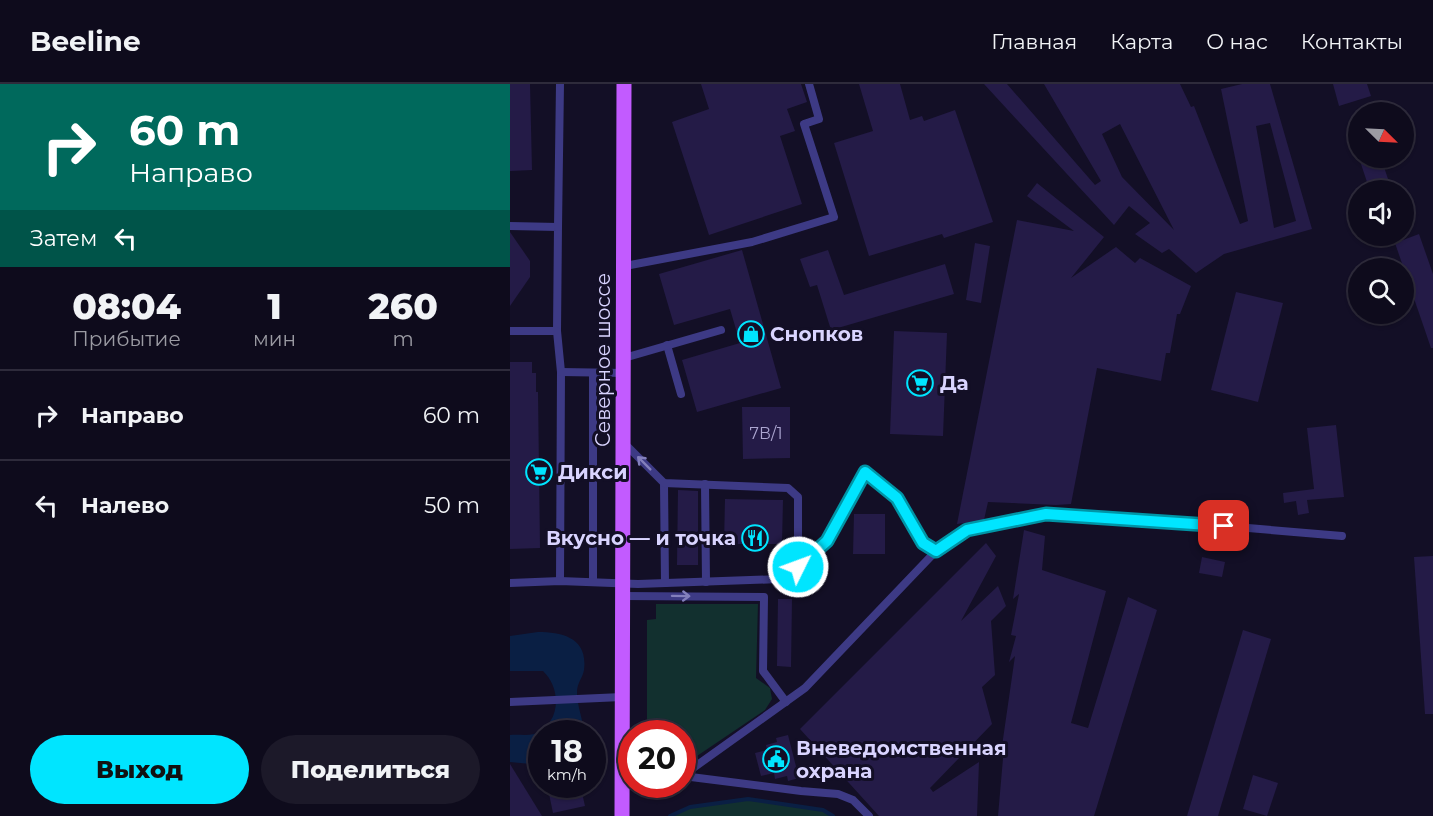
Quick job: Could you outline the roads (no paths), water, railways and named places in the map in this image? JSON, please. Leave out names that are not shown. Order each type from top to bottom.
[{"type":"main road","name":"Северное шоссе","points":[[623,720],[624,84]]},
{"type":"main road","name":"Северное шоссе","points":[[622,816],[624,798]]},
{"type":"lane","points":[[560,84],[557,331],[561,372],[560,581]]},
{"type":"lane","points":[[625,266],[752,242],[834,218],[804,124],[819,119],[808,84]]},
{"type":"lane","points":[[510,226],[558,227]]},
{"type":"lane","points":[[561,372],[593,373],[624,366],[667,345],[721,330]]},
{"type":"lane","points":[[510,331],[557,331]]},
{"type":"lane","points":[[667,345],[681,394]]},
{"type":"lane","points":[[593,373],[593,582]]},
{"type":"lane","points":[[624,443],[664,483],[788,488],[798,497],[798,567]]},
{"type":"lane","points":[[623,590],[665,583],[780,579],[798,567],[827,541],[865,472],[897,498],[923,543],[936,551]]},
{"type":"lane","points":[[664,483],[665,583]]},
{"type":"lane","points":[[705,484],[706,582]]},
{"type":"lane","points":[[696,767],[804,688],[936,551],[967,530],[1046,514],[1129,518],[1342,536]]},
{"type":"lane","points":[[510,583],[593,582],[623,590],[764,597],[763,671],[786,702]]},
{"type":"lane","points":[[510,702],[622,697]]},
{"type":"lane","points":[[696,778],[838,794],[853,800],[869,816]]},
{"type":"water","points":[[538,632],[556,633],[578,644],[584,659],[584,670],[577,692],[581,720],[550,720],[556,706],[556,696],[549,678],[543,671],[510,671],[510,636]]},
{"type":"water","points":[[510,735],[528,735],[528,764],[510,762]]},
{"type":"waterway","points":[[670,816],[690,807],[748,799],[823,810],[833,816]]},
{"type":"place","name":"Снопков","points":[[751,334]]},
{"type":"place","name":"Да","points":[[920,383]]},
{"type":"place","name":"Дикси","points":[[539,472]]},
{"type":"place","name":"Вкусно — и точка","points":[[755,538]]},
{"type":"place","name":"Вневедомственная охрана","points":[[776,759]]}]
